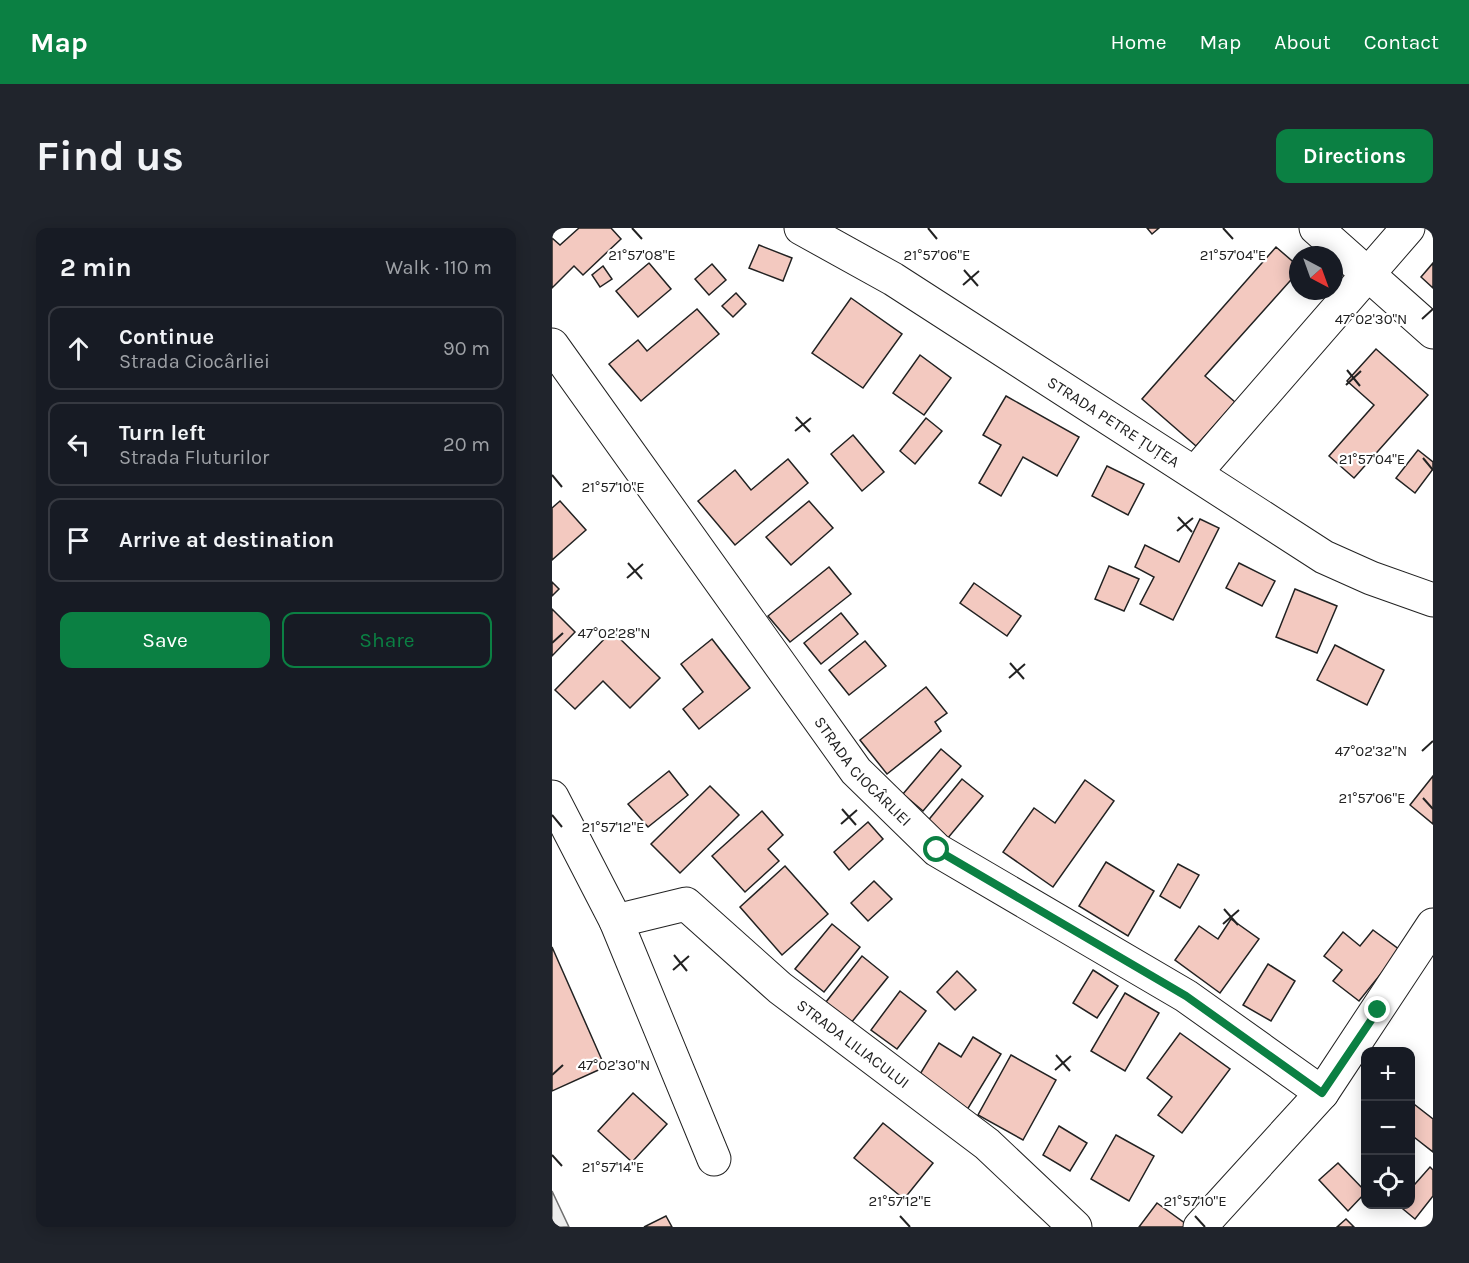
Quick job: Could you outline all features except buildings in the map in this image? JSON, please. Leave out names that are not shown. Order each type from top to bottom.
[{"type":"street","name":"STRADA PETRE ȚUȚEA","points":[[801,228],[893,279],[1324,557],[1371,578],[1433,600]]},
{"type":"street","points":[[1317,228],[1433,332]]},
{"type":"street","points":[[1195,473],[1408,228]]},
{"type":"street","name":"STRADA CIOCÂRLIEI","points":[[552,345],[856,771],[937,850],[1186,996],[1322,1093]]},
{"type":"street","points":[[552,797],[616,921],[714,1159]]},
{"type":"street","name":"STRADA LILIACULUI","points":[[616,921],[686,904],[780,988],[987,1144],[1075,1227]]},
{"type":"street","points":[[1200,1227],[1322,1093],[1433,925]]},
{"type":"shaded area","points":[[552,1191],[569,1227],[552,1227]]},
{"type":"route","points":[[937,850],[1186,996],[1322,1093],[1378,1010]]}]
